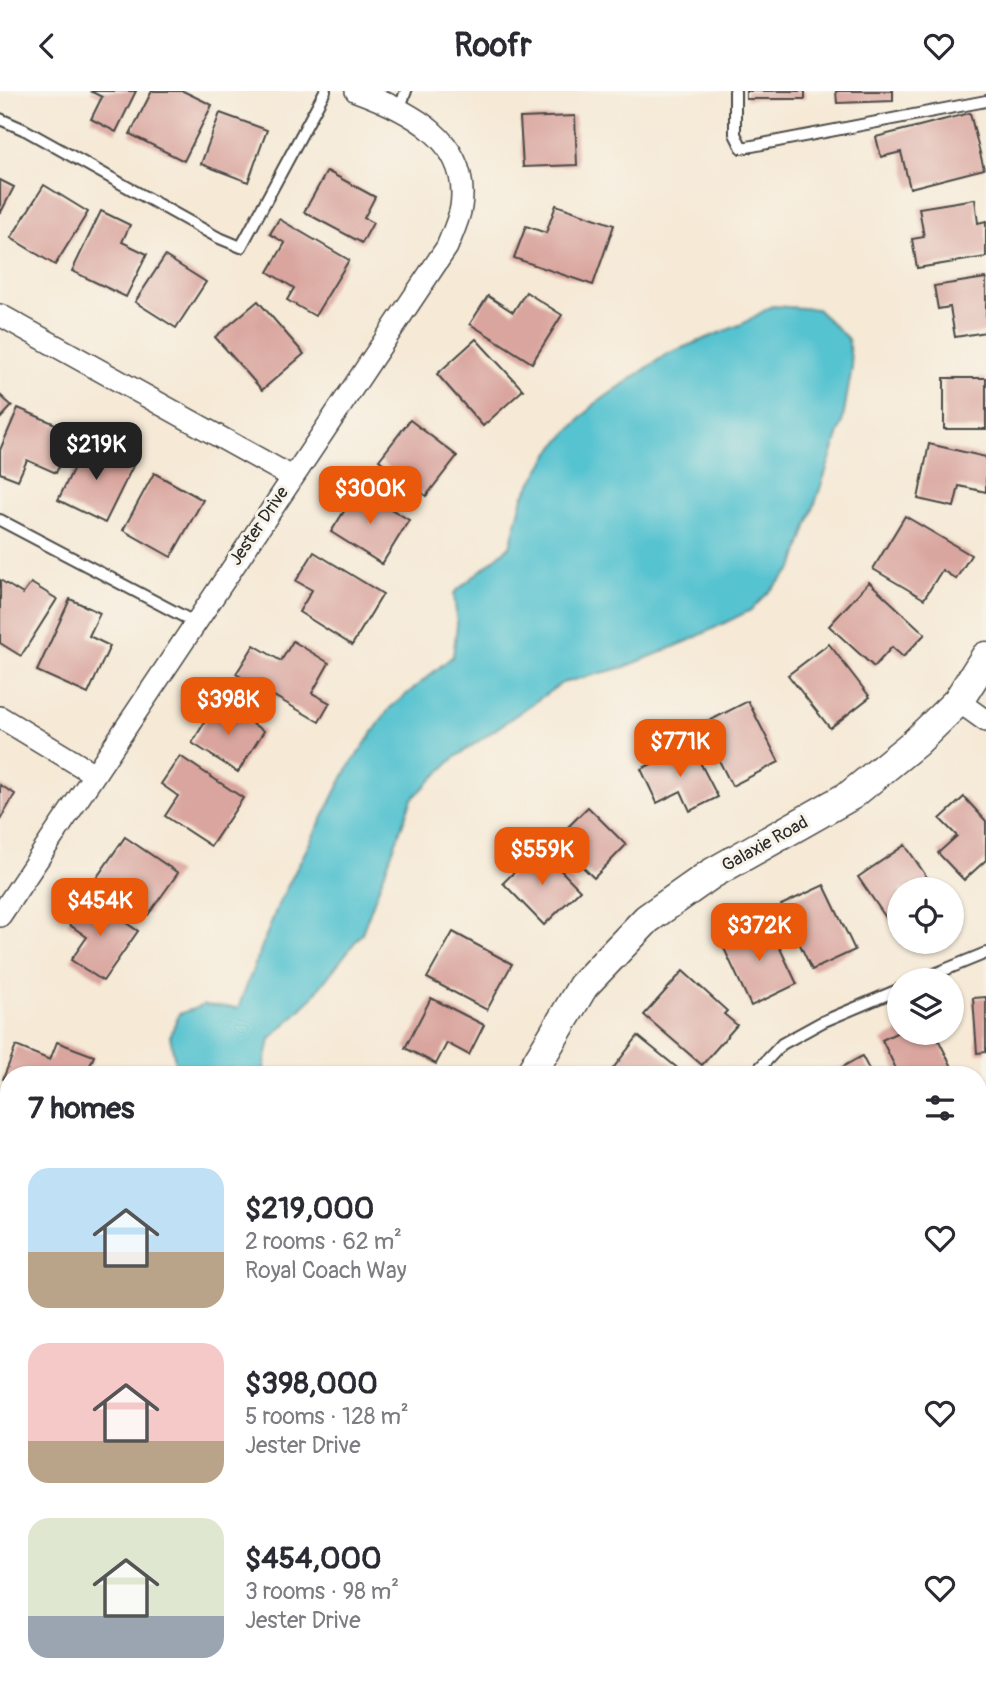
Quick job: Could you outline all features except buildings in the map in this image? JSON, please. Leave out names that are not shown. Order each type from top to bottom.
[{"type":"street","name":"Jester Drive","points":[[0,916],[447,247],[461,209],[462,191],[455,160],[435,131],[403,99],[356,91]]},
{"type":"street","points":[[0,315],[292,477]]},
{"type":"street","name":"Galaxie Road","points":[[535,1066],[583,986],[647,919],[711,874],[851,795],[916,742],[958,701],[986,657]]},
{"type":"street","points":[[958,701],[986,721]]},
{"type":"street","points":[[0,717],[94,774]]},
{"type":"lane","points":[[0,119],[25,129],[217,237],[241,247],[325,91]]},
{"type":"lane","points":[[735,91],[735,134],[742,148],[986,101]]},
{"type":"lane","points":[[0,520],[194,622]]},
{"type":"lane","points":[[949,968],[986,953]]},
{"type":"lane","points":[[761,1066],[782,1044],[822,1022],[887,994]]},
{"type":"water","points":[[772,306],[817,309],[848,339],[852,367],[842,424],[793,568],[751,610],[688,641],[625,667],[562,683],[453,759],[412,799],[362,933],[309,1001],[270,1039],[265,1066],[176,1066],[170,1036],[179,1014],[204,1005],[238,1008],[278,905],[348,768],[390,708],[453,656],[457,625],[454,593],[510,546],[523,497],[553,448],[595,404],[667,354],[742,324]]}]
